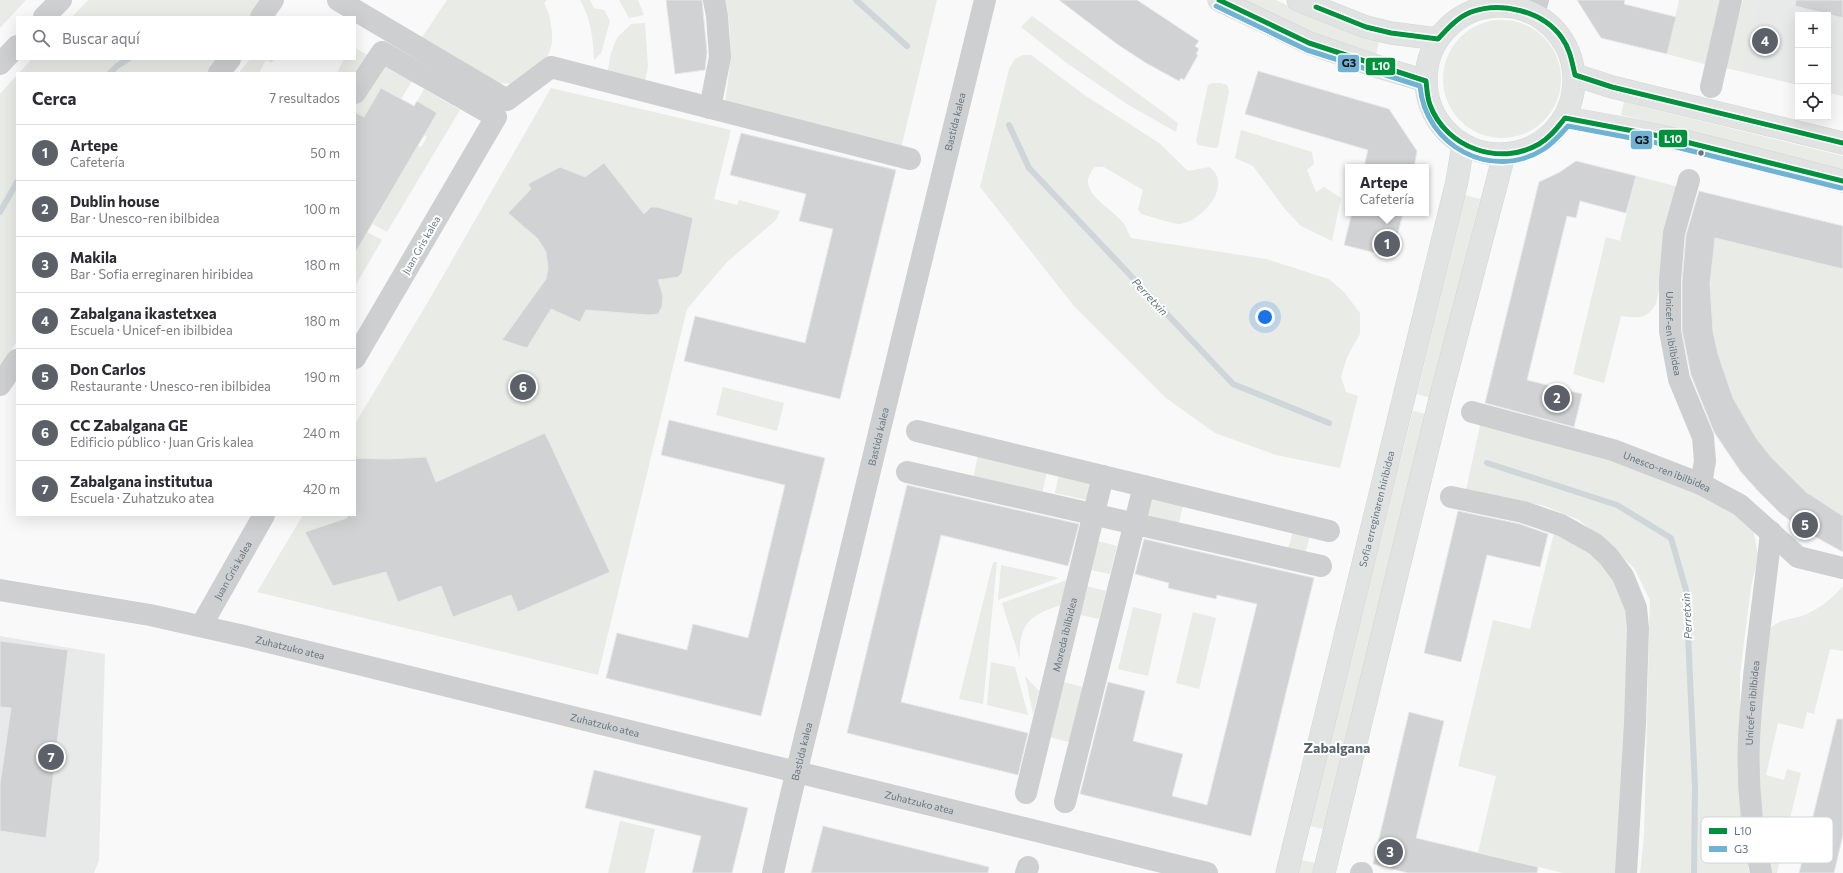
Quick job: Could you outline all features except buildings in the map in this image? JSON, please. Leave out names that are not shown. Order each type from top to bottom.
[{"type":"main road","points":[[1220,0],[1309,43],[1382,68],[1426,81]]},
{"type":"main road","points":[[1298,0],[1366,27],[1391,33],[1438,39]]},
{"type":"main road","points":[[1492,6],[1536,7],[1555,29],[1569,50],[1575,75],[1565,118],[1554,133],[1539,144],[1522,152],[1504,155],[1483,152],[1463,145],[1443,128],[1430,106],[1426,81],[1427,66],[1431,52],[1438,39],[1453,23],[1471,12],[1492,6]]},
{"type":"main road","points":[[1575,75],[1612,87],[1843,143]]},
{"type":"main road","points":[[1565,118],[1604,124],[1706,147],[1843,181]]},
{"type":"main road","name":"Sofia erreginaren hiribidea","points":[[1287,873],[1455,189],[1463,145]]},
{"type":"main road","points":[[1324,873],[1439,403],[1504,155]]},
{"type":"street","points":[[45,16],[61,0]]},
{"type":"street","points":[[262,16],[273,0]]},
{"type":"street","points":[[338,0],[507,100],[551,67],[910,159]]},
{"type":"street","points":[[710,108],[720,57],[717,16],[714,0]]},
{"type":"street","name":"Bastida kalea","points":[[773,873],[943,167],[985,0]]},
{"type":"street","points":[[1711,87],[1731,0]]},
{"type":"street","points":[[0,64],[16,47]]},
{"type":"street","name":"Juan Gris kalea","points":[[356,91],[382,52],[496,118],[486,132],[356,356]]},
{"type":"street","points":[[220,72],[229,60]]},
{"type":"street","name":"Unicef-en ibilbidea","points":[[1689,180],[1674,233],[1670,281],[1670,331],[1679,379],[1703,437],[1705,461],[1701,484]]},
{"type":"street","points":[[0,386],[16,362]]},
{"type":"street","name":"Unesco-ren ibilbidea","points":[[1472,412],[1613,450],[1701,484],[1740,505],[1798,557],[1843,568]]},
{"type":"street","points":[[917,431],[1329,531]]},
{"type":"street","points":[[907,472],[1321,566]]},
{"type":"street","name":"Moreda ibilbidea","points":[[1026,793],[1103,476]]},
{"type":"street","points":[[1065,802],[1144,486]]},
{"type":"street","points":[[1451,497],[1523,512],[1562,525],[1595,544],[1608,556],[1623,576],[1636,608],[1638,628],[1626,873]]},
{"type":"street","name":"Juan Gris kalea","points":[[201,626],[263,516]]},
{"type":"street","name":"Unicef-en ibilbidea","points":[[1753,817],[1749,741],[1771,532]]},
{"type":"street","name":"Zuhatzuko atea","points":[[0,590],[150,615],[201,626],[1207,873]]},
{"type":"street","name":"Unicef-en ibilbidea","points":[[1759,863],[1761,873]]},
{"type":"shaded area","points":[[0,0],[26,0],[0,28]]},
{"type":"shaded area","points":[[88,0],[263,0],[251,16],[73,16]]},
{"type":"shaded area","points":[[447,0],[547,0],[544,3],[549,14],[552,32],[552,43],[549,53],[543,63],[513,84],[498,83],[419,42]]},
{"type":"shaded area","points":[[580,0],[590,0],[594,8],[604,10],[610,21],[601,53],[594,60],[591,29],[587,14]]},
{"type":"shaded area","points":[[619,0],[638,0],[644,15],[629,18]]},
{"type":"shaded area","points":[[725,0],[937,0],[901,148],[725,103],[730,65],[730,25]]},
{"type":"shaded area","points":[[1241,0],[1276,0],[1306,14],[1379,41],[1376,56],[1297,27]]},
{"type":"shaded area","points":[[1679,0],[1724,0],[1708,65],[1667,54]]},
{"type":"shaded area","points":[[1743,0],[1843,0],[1843,96],[1831,94],[1831,12],[1795,12],[1795,84],[1726,68]]},
{"type":"shaded area","points":[[1743,0],[1760,0],[1742,71],[1726,68]]},
{"type":"shaded area","points":[[1032,16],[1178,123],[1176,132],[1127,104],[1068,64],[1021,27]]},
{"type":"shaded area","points":[[1502,20],[1525,24],[1544,37],[1557,56],[1561,79],[1557,102],[1544,121],[1525,134],[1502,138],[1479,134],[1460,121],[1447,102],[1443,79],[1447,56],[1460,37],[1479,24]]},
{"type":"shaded area","points":[[645,23],[648,66],[645,83],[607,75],[611,53],[617,38],[631,24]]},
{"type":"shaded area","points":[[356,49],[371,57],[356,72],[338,72],[344,60],[356,60]]},
{"type":"shaded area","points":[[1023,55],[1031,55],[1083,94],[1159,143],[1188,171],[1209,167],[1216,174],[1218,183],[1217,192],[1206,209],[1189,221],[1177,224],[1141,214],[1138,209],[1143,190],[1104,167],[1095,167],[1089,176],[1088,184],[1091,191],[1096,198],[1124,224],[1131,238],[1266,259],[1329,279],[1344,292],[1360,313],[1360,334],[1347,357],[1341,377],[1346,392],[1358,396],[1340,468],[1276,455],[1215,433],[1166,398],[1074,306],[980,187],[1009,69],[1015,59]]},
{"type":"shaded area","points":[[31,60],[216,60],[208,72],[20,72]]},
{"type":"shaded area","points":[[249,60],[266,60],[260,72],[240,72]]},
{"type":"shaded area","points":[[266,60],[274,60],[272,63]]},
{"type":"shaded area","points":[[383,64],[412,81],[401,99],[381,88],[364,117],[359,114],[356,119],[356,104]]},
{"type":"shaded area","points":[[16,76],[16,343],[0,367],[0,94]]},
{"type":"shaded area","points":[[1212,83],[1227,85],[1229,91],[1218,147],[1214,148],[1198,145],[1196,141],[1208,85]]},
{"type":"shaded area","points":[[551,88],[731,130],[714,199],[737,205],[739,200],[780,211],[776,220],[727,262],[687,309],[598,675],[257,592],[302,516],[356,516],[356,422],[432,295]]},
{"type":"shaded area","points":[[424,89],[460,110],[387,232],[373,224],[388,197],[356,177],[399,178],[418,146],[421,147],[427,137],[424,135],[436,113],[417,101]]},
{"type":"shaded area","points":[[1624,102],[1843,156],[1843,170],[1621,115]]},
{"type":"shaded area","points":[[1241,130],[1312,152],[1314,164],[1307,170],[1316,192],[1324,187],[1341,198],[1332,241],[1301,226],[1284,208],[1253,166],[1235,158]]},
{"type":"shaded area","points":[[1636,176],[1679,187],[1656,304],[1649,313],[1641,317],[1621,316],[1604,383],[1573,374],[1606,237],[1620,241]]},
{"type":"shaded area","points":[[1465,195],[1480,199],[1431,398],[1417,394]]},
{"type":"shaded area","points":[[367,232],[382,240],[356,284],[356,251]]},
{"type":"shaded area","points":[[1715,238],[1843,269],[1843,516],[1808,493],[1780,468],[1757,440],[1739,410],[1726,378],[1716,345],[1712,310],[1711,274]]},
{"type":"shaded area","points":[[723,387],[784,403],[777,431],[716,415]]},
{"type":"shaded area","points":[[1413,411],[1427,414],[1324,829],[1309,826]]},
{"type":"shaded area","points":[[1481,421],[1641,469],[1718,501],[1740,515],[1754,533],[1758,557],[1751,587],[1740,675],[1741,817],[1701,817],[1701,863],[1748,863],[1749,873],[1640,873],[1644,836],[1650,600],[1634,568],[1604,540],[1579,520],[1545,506],[1466,490]]},
{"type":"shaded area","points":[[979,450],[1048,466],[1042,494],[973,479]]},
{"type":"shaded area","points":[[1059,474],[1091,481],[1087,500],[1055,493]]},
{"type":"shaded area","points":[[1151,497],[1183,505],[1179,523],[1147,515]]},
{"type":"shaded area","points":[[1293,531],[1310,536],[1305,554],[1288,549]]},
{"type":"shaded area","points":[[1554,533],[1583,545],[1617,579],[1631,632],[1620,873],[1563,873],[1478,852],[1496,776],[1458,766],[1493,620],[1530,629]]},
{"type":"shaded area","points":[[1098,541],[1117,546],[1110,574],[1091,570]]},
{"type":"shaded area","points":[[993,562],[997,562],[983,704],[959,699]]},
{"type":"shaded area","points":[[1001,565],[1059,578],[998,600]]},
{"type":"shaded area","points":[[1067,580],[1061,605],[1041,613],[1028,623],[1021,638],[1020,660],[1002,603]]},
{"type":"shaded area","points":[[1086,586],[1106,591],[1099,619],[1080,615]]},
{"type":"shaded area","points":[[1843,586],[1843,651],[1830,649],[1814,714],[1807,712],[1803,729],[1778,723],[1766,775],[1784,780],[1787,769],[1801,773],[1790,817],[1763,817],[1760,793],[1758,747],[1766,633],[1779,622],[1808,614],[1834,595]]},
{"type":"shaded area","points":[[1133,607],[1162,614],[1148,676],[1118,669]]},
{"type":"shaded area","points":[[1193,612],[1216,618],[1199,689],[1176,683]]},
{"type":"shaded area","points":[[0,636],[105,654],[99,860],[94,873],[0,873]]},
{"type":"shaded area","points":[[991,662],[1015,667],[1028,715],[987,705]]},
{"type":"shaded area","points":[[1025,676],[1039,691],[1033,714]]},
{"type":"shaded area","points":[[1063,682],[1083,687],[1069,742],[1049,737]]},
{"type":"shaded area","points":[[620,821],[655,829],[645,873],[608,873]]},
{"type":"shaded area","points":[[1301,860],[1316,863],[1313,873],[1297,873]]},
{"type":"shaded area","points":[[1769,863],[1779,863],[1777,873],[1770,873]]},
{"type":"waterway","name":"Perretxin","points":[[856,0],[907,46]]},
{"type":"waterway","points":[[111,72],[126,60]]},
{"type":"waterway","name":"Perretxin","points":[[1009,125],[1029,168],[1233,384],[1329,423]]},
{"type":"waterway","points":[[0,212],[16,184]]},
{"type":"waterway","name":"Perretxin","points":[[1487,463],[1617,505],[1671,538],[1686,590],[1695,787],[1694,873]]},
{"type":"transit line","name":"L10","points":[[1219,0],[1309,43],[1426,81],[1429,102],[1438,120],[1448,132],[1461,142],[1476,149],[1492,153],[1508,154],[1524,151],[1547,139],[1565,118],[1670,138],[1843,181]]},
{"type":"transit line","name":"G3","points":[[1216,6],[1307,50],[1420,86],[1425,107],[1434,126],[1448,141],[1464,152],[1483,159],[1503,162],[1524,158],[1547,147],[1568,126],[1668,145],[1841,188]]},
{"type":"transit line","name":"L10","points":[[1316,7],[1366,27],[1391,33],[1438,39],[1457,20],[1471,12],[1495,8],[1508,8],[1521,11],[1544,21],[1562,38],[1569,51],[1575,75],[1612,87],[1843,143]]},
{"type":"place","name":"Zabalgana ikastetxea","points":[[1765,41]]},
{"type":"place","name":"Artepe","points":[[1387,244]]},
{"type":"place","name":"CC Zabalgana GE","points":[[523,387]]},
{"type":"place","name":"Dublin house","points":[[1557,398]]},
{"type":"place","name":"Don Carlos","points":[[1805,525]]},
{"type":"place","name":"Zabalgana institutua","points":[[51,757]]},
{"type":"place","name":"Makila","points":[[1390,852]]},
{"type":"district","name":"Zabalgana","points":[[1337,748]]}]
